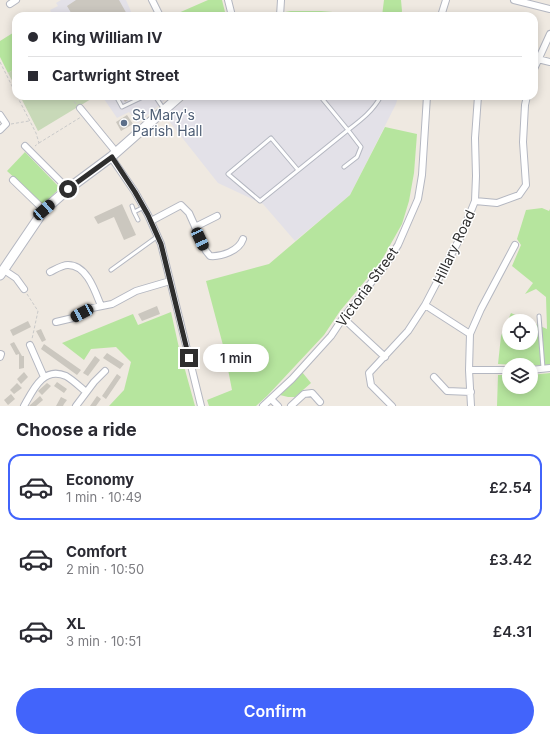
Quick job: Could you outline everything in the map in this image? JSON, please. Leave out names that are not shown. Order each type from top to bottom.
[{"type":"street","points":[[10,4],[16,0]]},
{"type":"street","points":[[152,0],[158,12]]},
{"type":"street","points":[[228,0],[231,12]]},
{"type":"street","points":[[280,0],[280,12]]},
{"type":"street","points":[[443,12],[446,0]]},
{"type":"street","points":[[514,0],[550,9]]},
{"type":"street","points":[[538,55],[550,34]]},
{"type":"street","points":[[538,59],[550,62]]},
{"type":"street","points":[[24,289],[16,278],[2,273],[44,210],[68,189],[114,154],[175,100]]},
{"type":"street","name":"Victoria Street","points":[[263,406],[292,379],[331,336],[343,318],[390,258],[398,245],[418,199],[422,175],[427,100]]},
{"type":"street","name":"Hillary Road","points":[[392,406],[371,385],[369,373],[408,331],[425,305],[460,238],[475,201],[475,138],[478,100]]},
{"type":"street","points":[[475,201],[498,203],[519,195],[526,185],[523,142],[526,100]]},
{"type":"street","points":[[80,108],[114,154],[144,207],[158,236],[202,406]]},
{"type":"street","points":[[0,115],[6,124],[0,130]]},
{"type":"street","points":[[25,146],[68,189]]},
{"type":"street","points":[[13,180],[44,210]]},
{"type":"street","points":[[151,221],[181,206],[189,213],[206,251],[210,256],[217,256],[235,249],[242,244],[243,239]]},
{"type":"street","points":[[195,227],[217,216]]},
{"type":"street","points":[[471,406],[469,370],[470,334],[481,309],[515,244]]},
{"type":"street","points":[[50,272],[69,265],[84,271],[101,306]]},
{"type":"street","points":[[56,322],[73,318],[92,308],[112,304],[136,291],[170,281]]},
{"type":"street","points":[[425,305],[470,334]]},
{"type":"street","points":[[343,318],[385,357]]},
{"type":"street","points":[[30,345],[44,377]]},
{"type":"street","points":[[469,370],[502,370]]},
{"type":"street","points":[[76,406],[86,392],[105,371]]},
{"type":"street","points":[[24,406],[36,384],[44,377],[55,374],[66,376],[86,392]]},
{"type":"street","points":[[434,377],[447,392],[470,392]]},
{"type":"street","points":[[291,406],[304,394],[312,393],[320,402]]},
{"type":"street","points":[[271,399],[278,406]]},
{"type":"lane","points":[[118,100],[122,107],[137,100]]},
{"type":"lane","points":[[158,100],[164,110]]},
{"type":"lane","points":[[323,100],[361,147],[357,157],[344,167]]},
{"type":"lane","points":[[298,170],[271,138],[228,174],[260,200],[298,170],[368,114],[379,100]]},
{"type":"lane","points":[[132,206],[138,220]]},
{"type":"lane","points":[[134,212],[144,207]]},
{"type":"lane","points":[[111,270],[158,236]]},
{"type":"lane","points":[[539,316],[547,368]]},
{"type":"path","points":[[0,62],[12,85]]},
{"type":"path","points":[[20,100],[39,143]]},
{"type":"path","points":[[74,100],[80,108]]},
{"type":"path","points":[[31,152],[39,143],[84,114]]},
{"type":"path","points":[[6,124],[30,121]]},
{"type":"path","points":[[24,289],[38,311],[30,345]]},
{"type":"shaded area","points":[[61,0],[126,0],[131,12],[51,12],[50,10],[58,6],[56,3]]},
{"type":"shaded area","points":[[105,100],[165,100],[138,123],[129,112],[117,118]]},
{"type":"shaded area","points":[[184,100],[397,100],[350,195],[295,241],[263,204],[218,183],[165,116]]},
{"type":"green space","points":[[208,0],[222,0],[225,12],[181,12]]},
{"type":"green space","points":[[384,0],[401,0],[402,12],[382,12]]},
{"type":"green space","points":[[285,11],[333,12],[291,12]]},
{"type":"green space","points":[[12,34],[12,70],[8,73],[0,57],[0,41]]},
{"type":"green space","points":[[12,70],[12,80],[8,73]]},
{"type":"green space","points":[[22,100],[89,100],[38,131]]},
{"type":"green space","points":[[385,127],[417,134],[414,173],[409,201],[402,224],[380,263],[340,311],[324,335],[256,406],[209,406],[207,400],[232,390],[224,349],[206,281],[269,264],[350,195]]},
{"type":"green space","points":[[25,152],[59,187],[59,189],[43,204],[7,171]]},
{"type":"green space","points":[[542,208],[549,211],[550,209],[550,366],[538,366],[538,358],[502,358],[502,364],[498,364],[502,334],[502,350],[538,350],[538,325],[547,329],[546,297],[536,289],[525,294],[533,283],[512,266],[521,245],[517,239],[526,210]]},
{"type":"green space","points":[[171,312],[195,406],[109,406],[124,390],[131,362],[116,347],[91,349],[84,360],[62,343],[133,314],[138,325]]},
{"type":"green space","points":[[302,372],[311,383],[295,397],[280,395]]},
{"type":"green space","points":[[550,373],[550,406],[497,406],[498,375],[502,375],[502,394],[538,394],[538,374]]},
{"type":"building","points":[[76,0],[119,0],[126,12],[71,12],[67,6]]},
{"type":"building","name":"St Mary's Parish Hall","points":[[127,115],[133,124],[121,131],[116,122]]},
{"type":"building","points":[[122,204],[136,235],[124,240],[114,217],[98,224],[94,217]]},
{"type":"building","points":[[157,306],[160,314],[142,321],[138,314]]},
{"type":"building","points":[[28,321],[31,327],[13,336],[10,330]]},
{"type":"building","points":[[41,329],[46,340],[42,342],[36,331]]},
{"type":"building","points":[[14,342],[22,356],[24,356],[24,368],[19,369],[19,354],[16,355],[10,344]]},
{"type":"building","points":[[44,344],[81,370],[77,375],[41,349]]},
{"type":"building","points":[[107,353],[124,364],[120,369],[103,358]]},
{"type":"building","points":[[95,356],[100,360],[88,376],[83,373]]},
{"type":"building","points":[[24,372],[28,377],[21,384],[17,379]]},
{"type":"building","points":[[117,374],[121,377],[106,399],[102,396]]},
{"type":"building","points":[[57,382],[67,389],[64,393],[54,386]]},
{"type":"building","points":[[17,383],[22,388],[14,394],[10,390]]},
{"type":"building","points":[[47,383],[51,386],[42,395],[38,391]]},
{"type":"building","points":[[11,394],[15,399],[8,405],[4,400]]},
{"type":"building","points":[[40,396],[43,400],[36,406],[29,406]]},
{"type":"building","points":[[97,396],[101,399],[96,406],[90,406]]},
{"type":"building","points":[[61,397],[67,400],[63,406],[56,406]]},
{"type":"place","name":"St Mary's Parish Hall","points":[[124,123]]},
{"type":"route","points":[[68,189],[112,157],[148,215],[161,244],[189,358]]}]
